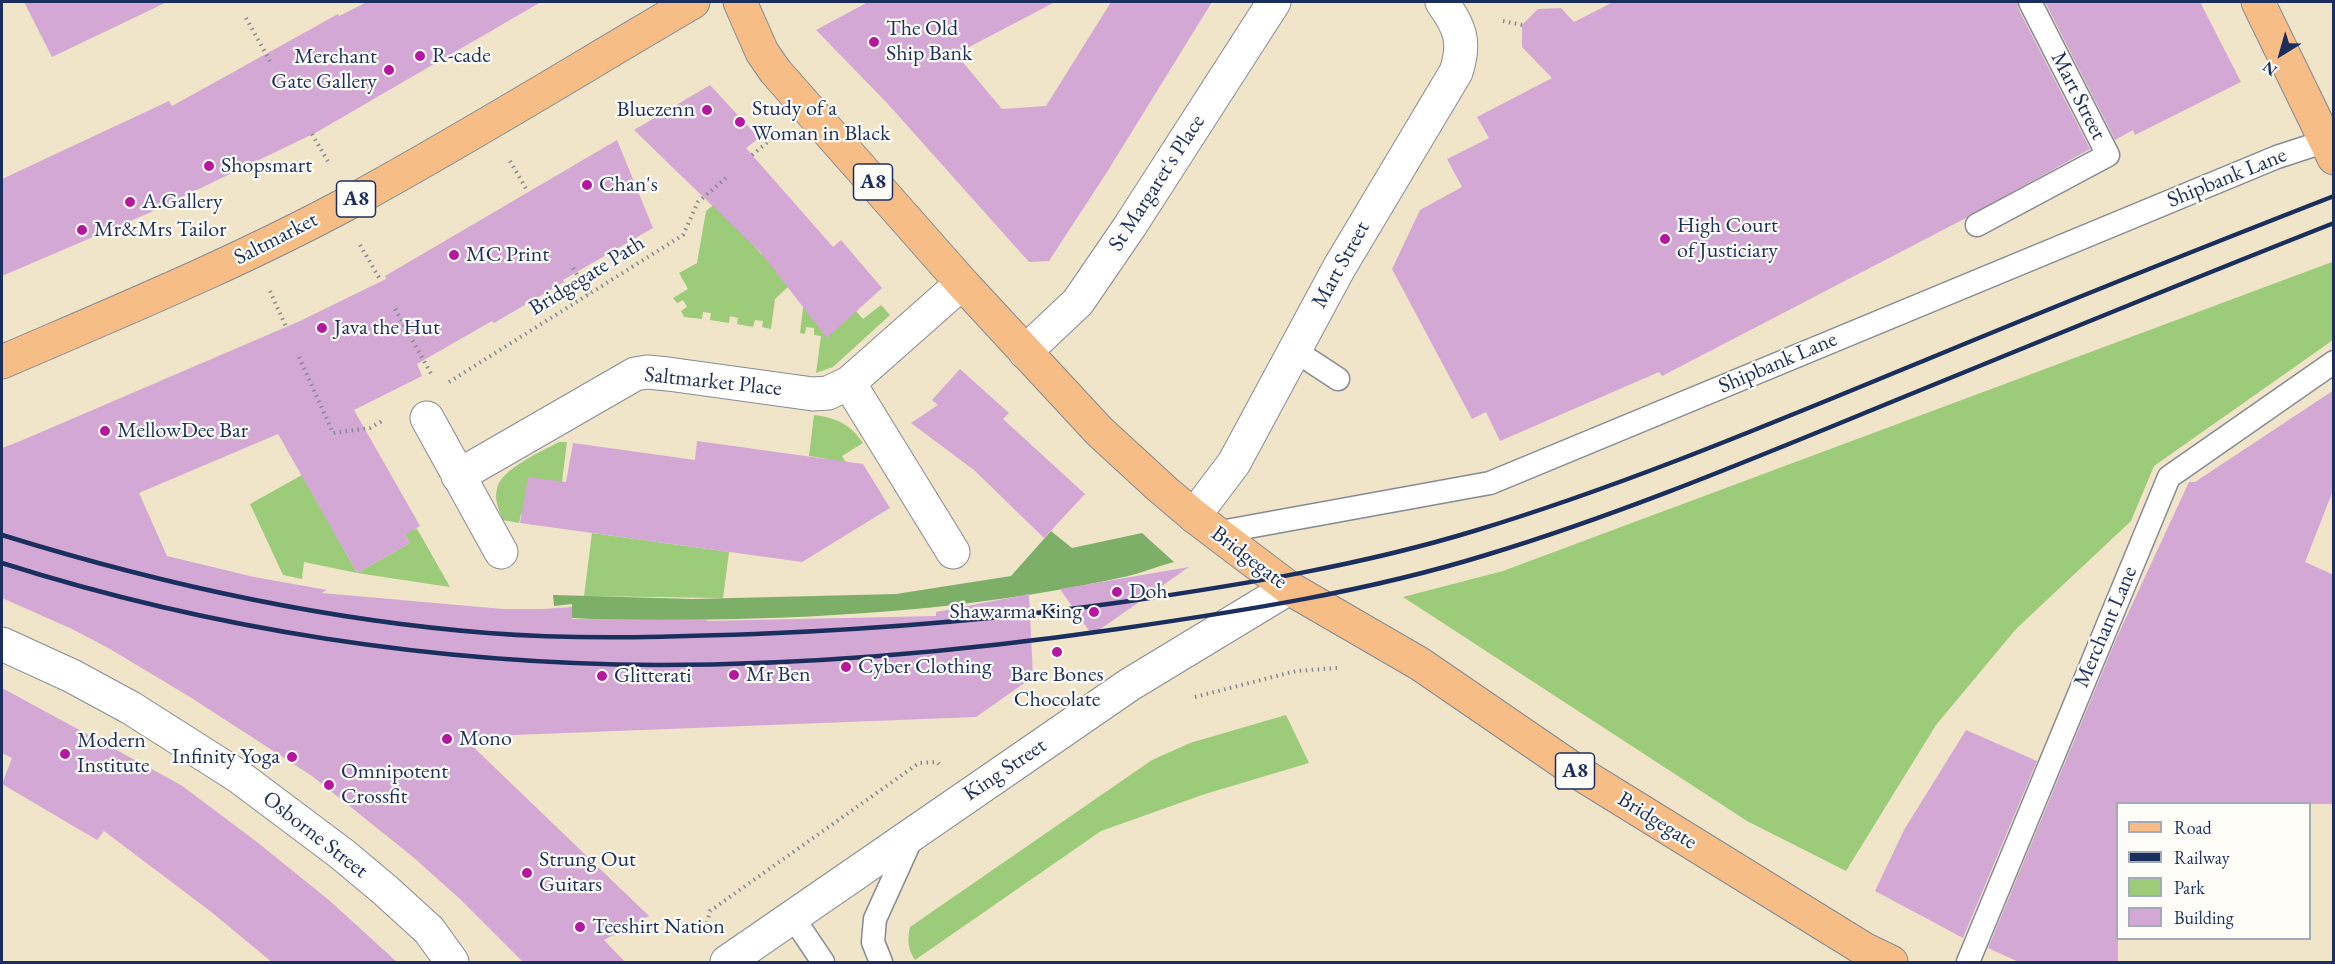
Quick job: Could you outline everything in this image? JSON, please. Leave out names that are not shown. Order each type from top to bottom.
[{"type":"main road","name":"Saltmarket","points":[[2,362],[183,286],[351,202],[489,124],[693,2]]},
{"type":"main road","name":"Bridgegate","points":[[740,2],[762,52],[775,71],[1025,352],[1099,431],[1161,488],[1289,588],[1420,664],[1576,771],[1871,958]]},
{"type":"main road","points":[[2258,2],[2330,150]]},
{"type":"street","name":"St Margaret's Place","points":[[1025,352],[1078,302],[1130,226],[1274,2]]},
{"type":"street","name":"Mart Street","points":[[1205,524],[1294,350],[1384,190],[1456,72],[1461,57],[1461,37],[1445,5]]},
{"type":"street","name":"Saltmarket Place","points":[[458,476],[635,374],[647,372],[668,374],[813,394],[828,393],[849,382],[962,282]]},
{"type":"street","points":[[849,382],[953,552]]},
{"type":"street","points":[[427,418],[501,552]]},
{"type":"street","name":"King Street","points":[[727,963],[1129,685],[1289,588]]},
{"type":"street","name":"Osborne Street","points":[[2,644],[72,676],[131,708],[238,776],[342,854],[385,890],[429,930],[452,963]]},
{"type":"lane","name":"Mart Street","points":[[1977,225],[2108,155],[2030,2]]},
{"type":"lane","name":"Shipbank Lane","points":[[1205,524],[1490,483],[2277,157],[2330,150]]},
{"type":"lane","points":[[1294,350],[1338,379]]},
{"type":"lane","name":"Merchant Lane","points":[[1968,963],[2169,477],[2334,362]]},
{"type":"lane","points":[[881,963],[873,942],[875,919],[915,832]]},
{"type":"lane","points":[[792,916],[823,963]]},
{"type":"path","points":[[246,18],[270,61]]},
{"type":"path","points":[[1503,21],[1522,24]]},
{"type":"path","name":"Bridgegate Path","points":[[446,384],[683,235],[698,202],[726,178]]},
{"type":"path","points":[[573,268],[589,294]]},
{"type":"path","points":[[395,309],[434,379]]},
{"type":"path","points":[[299,357],[333,433],[370,428],[389,417]]},
{"type":"path","points":[[1184,700],[1296,671],[1339,668]]},
{"type":"path","points":[[705,929],[711,911],[919,763],[937,762],[951,774],[967,796]]},
{"type":"green space","points":[[716,203],[761,254],[768,248],[789,286],[775,299],[771,329],[762,327],[763,321],[755,320],[753,327],[737,324],[738,318],[730,316],[729,323],[710,320],[711,313],[703,312],[702,319],[684,317],[681,311],[687,307],[683,300],[677,303],[673,298],[688,289],[679,273],[697,263],[706,211]]},
{"type":"green space","points":[[2332,262],[2333,340],[2154,466],[2131,521],[2016,629],[1936,725],[1846,871],[1747,821],[1403,597],[1503,571]]},
{"type":"green space","points":[[821,291],[856,311],[863,319],[881,305],[890,315],[833,367],[816,373],[821,336],[814,335],[814,328],[806,327],[805,334],[800,333],[803,308]]},
{"type":"green space","points":[[814,415],[842,423],[863,443],[842,456],[853,474],[828,459],[809,456]]},
{"type":"green space","points":[[559,442],[567,442],[562,482],[539,494],[535,525],[529,524],[529,515],[521,514],[519,523],[503,520],[496,497],[500,482],[506,474],[523,461]]},
{"type":"green space","points":[[302,475],[357,573],[304,562],[302,579],[283,575],[250,504]]},
{"type":"green space","points":[[411,511],[416,519],[410,522],[414,530],[416,528],[420,534],[450,587],[357,573],[410,543],[404,533]]},
{"type":"green space","points":[[1051,531],[1072,548],[1142,533],[1174,562],[1137,574],[1076,587],[980,602],[883,612],[736,619],[613,620],[572,618],[572,604],[554,606],[553,595],[693,599],[896,594],[1011,576]]},
{"type":"green space","points":[[592,533],[729,552],[723,598],[584,596]]},
{"type":"green space","points":[[1286,715],[1309,763],[1205,794],[1101,831],[915,960],[909,944],[910,927],[1152,760],[1190,743]]},
{"type":"building","points":[[24,2],[167,2],[52,57]]},
{"type":"building","points":[[367,2],[541,2],[317,132],[149,213],[2,276],[2,179],[169,101],[172,106],[338,14],[339,16]]},
{"type":"building","points":[[868,2],[1055,2],[956,54],[1002,109],[1046,106],[1111,2],[1212,2],[1049,261],[1029,262],[887,103],[816,30]]},
{"type":"building","name":"High Court of Justiciary","points":[[1613,2],[2017,2],[2090,149],[1966,218],[1662,376],[1659,372],[1500,441],[1486,412],[1472,419],[1392,269],[1420,210],[1462,187],[1447,159],[1489,138],[1477,117],[1552,78],[1522,47],[1522,25],[1538,9],[1561,8],[1574,22]]},
{"type":"building","points":[[2045,2],[2200,2],[2241,82],[2135,135],[2133,130],[2115,140]]},
{"type":"building","points":[[710,85],[759,138],[746,148],[833,247],[841,240],[882,288],[827,338],[762,254],[634,130]]},
{"type":"building","points":[[617,140],[653,228],[494,323],[492,321],[417,364],[422,376],[354,410],[420,526],[405,535],[410,543],[357,573],[278,434],[139,493],[167,556],[254,577],[327,590],[322,593],[503,609],[572,607],[572,619],[708,620],[706,621],[936,616],[936,612],[1029,594],[1033,677],[976,717],[463,737],[649,916],[604,940],[626,963],[524,963],[460,899],[413,857],[312,776],[190,697],[110,649],[72,629],[2,598],[2,448],[300,321],[386,279],[385,276]]},
{"type":"building","points":[[960,369],[1009,413],[1003,419],[1085,494],[1044,538],[974,470],[911,423],[938,405],[932,400]]},
{"type":"building","points":[[2334,390],[2334,488],[2305,562],[2334,575],[2334,804],[2116,802],[2118,963],[2021,963],[1988,948],[2117,637],[2189,482],[2195,482]]},
{"type":"building","points":[[697,441],[863,464],[890,508],[802,562],[520,523],[528,477],[566,482],[573,443],[695,460]]},
{"type":"building","points":[[1189,567],[1092,635],[1060,589]]},
{"type":"building","points":[[2,688],[181,785],[330,901],[398,963],[273,963],[210,911],[104,831],[97,840],[2,784],[12,758],[2,753]]},
{"type":"building","points":[[1966,730],[2037,761],[1963,938],[1875,891],[1904,830]]},
{"type":"railway","points":[[2,535],[121,569],[242,598],[365,619],[521,635],[655,637],[849,629],[990,618],[1130,601],[1347,564],[1432,543],[1532,513],[1703,450],[2334,196]]},
{"type":"railway","points":[[2,563],[82,587],[162,607],[326,639],[492,658],[576,663],[659,665],[831,659],[1004,644],[1118,629],[1304,599],[1395,580],[1486,555],[1584,523],[1729,468],[2334,223]]},
{"type":"place","name":"The Old Ship Bank","points":[[874,42]]},
{"type":"place","name":"R-cade","points":[[420,56]]},
{"type":"place","name":"Merchant Gate Gallery","points":[[389,70]]},
{"type":"place","name":"Bluezenn","points":[[707,110]]},
{"type":"place","name":"Study of a Woman in Black","points":[[740,122]]},
{"type":"place","name":"Shopsmart","points":[[209,166]]},
{"type":"place","name":"Chan's","points":[[587,185]]},
{"type":"place","name":"A.Gallery","points":[[130,202]]},
{"type":"place","name":"Mr&Mrs Tailor","points":[[82,230]]},
{"type":"place","name":"High Court of Justiciary","points":[[1665,239]]},
{"type":"place","name":"MC Print","points":[[454,255]]},
{"type":"place","name":"Java the Hut","points":[[322,328]]},
{"type":"place","name":"MellowDee Bar","points":[[105,431]]},
{"type":"place","name":"Doh","points":[[1117,592]]},
{"type":"place","name":"Shawarma King","points":[[1094,612]]},
{"type":"place","name":"Bare Bones Chocolate","points":[[1057,652]]},
{"type":"place","name":"Cyber Clothing","points":[[846,667]]},
{"type":"place","name":"Mr Ben","points":[[734,675]]},
{"type":"place","name":"Glitterati","points":[[602,676]]},
{"type":"place","name":"Mono","points":[[447,739]]},
{"type":"place","name":"Modern Institute","points":[[65,754]]},
{"type":"place","name":"Infinity Yoga","points":[[292,757]]},
{"type":"place","name":"Omnipotent Crossfit","points":[[329,785]]},
{"type":"place","name":"Strung Out Guitars","points":[[527,873]]},
{"type":"place","name":"Teeshirt Nation","points":[[580,927]]}]
